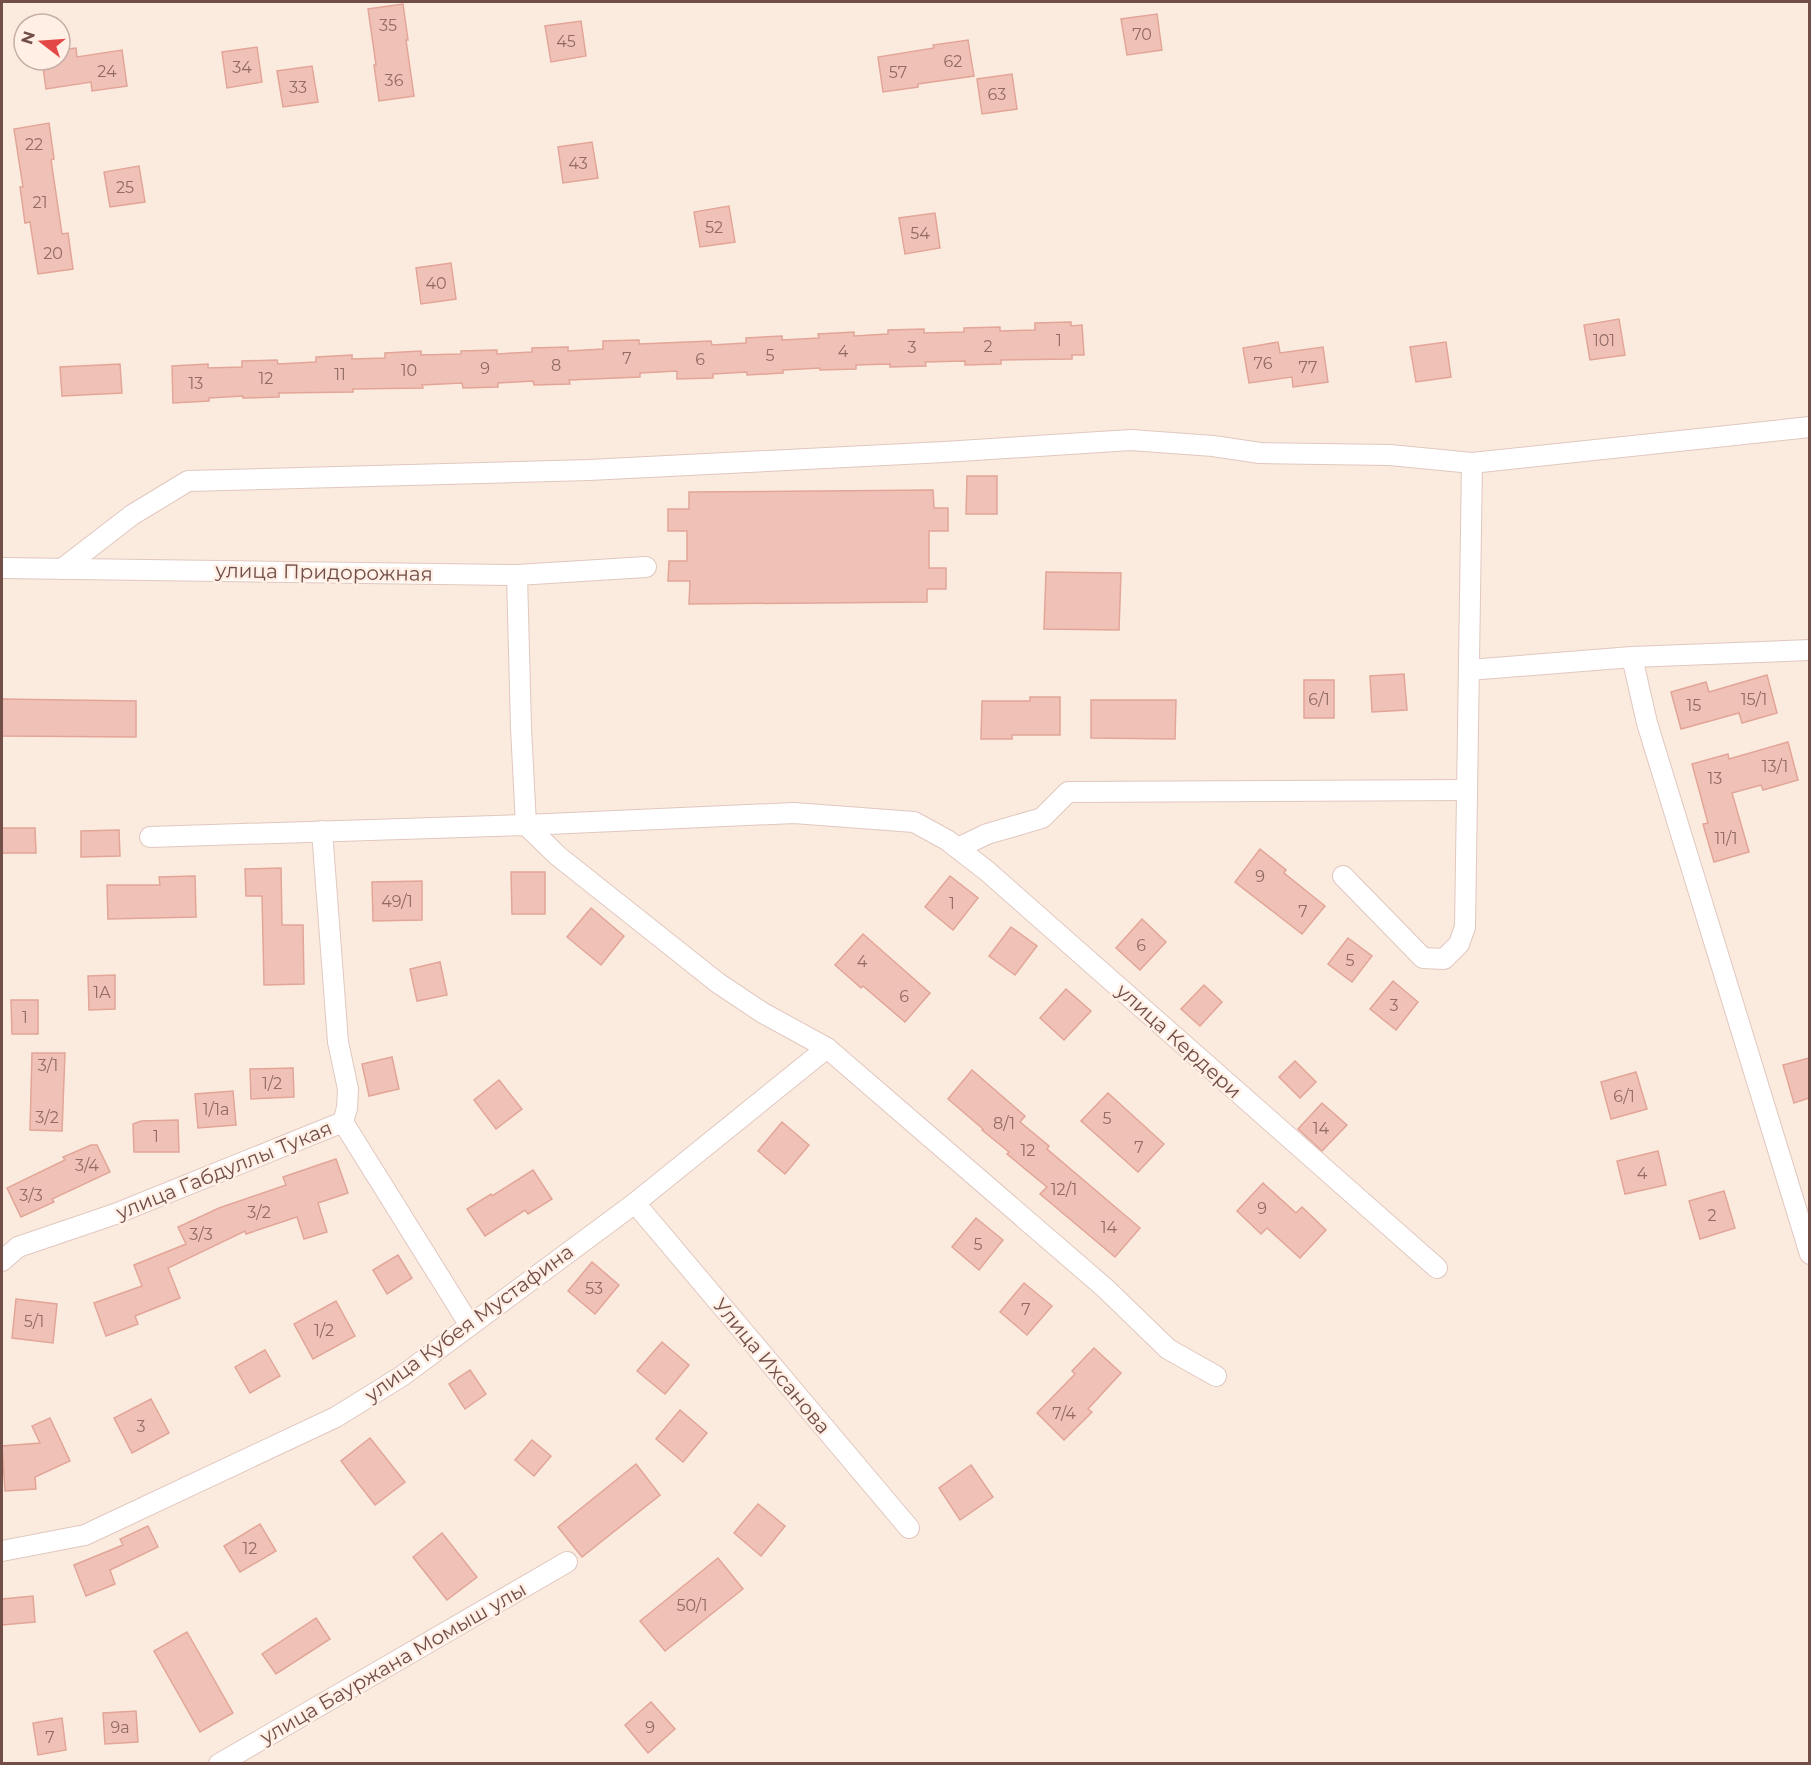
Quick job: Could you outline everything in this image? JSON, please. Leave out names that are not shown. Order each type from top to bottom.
[{"type":"street","points":[[62,569],[132,515],[188,481],[589,470],[1131,440],[1214,446],[1260,453],[1389,455],[1472,463],[1809,426]]},
{"type":"street","points":[[1343,876],[1424,958],[1444,959],[1459,944],[1465,927],[1472,463]]},
{"type":"street","name":"улица Придорожная","points":[[2,568],[517,575],[646,567]]},
{"type":"street","points":[[517,575],[526,825],[558,856],[718,983],[764,1013],[827,1048],[1105,1288],[1168,1349],[1216,1376]]},
{"type":"street","points":[[1469,670],[1632,657],[1809,650]]},
{"type":"street","points":[[1632,657],[1647,723],[1809,1254]]},
{"type":"street","points":[[958,848],[987,834],[1042,818],[1068,792],[1467,790]]},
{"type":"street","name":"улица Кердери","points":[[526,825],[794,813],[914,822],[947,840],[987,871],[1437,1268]]},
{"type":"street","points":[[150,837],[526,825]]},
{"type":"street","name":"улица Габдуллы Тукая","points":[[2,1261],[18,1247],[115,1214],[343,1122],[347,1108],[348,1089],[338,1042],[322,831]]},
{"type":"street","name":"улица Кубея Мустафина","points":[[2,1551],[85,1535],[336,1417],[402,1376],[469,1324],[635,1203],[827,1048]]},
{"type":"street","points":[[343,1122],[469,1324]]},
{"type":"street","name":"Улица Ихсанова","points":[[635,1203],[909,1528]]},
{"type":"street","name":"улица Бауржана Момыш улы","points":[[219,1764],[567,1562]]},
{"type":"building","points":[[403,4],[414,96],[379,101],[368,9]]},
{"type":"building","points":[[1157,14],[1162,50],[1127,55],[1121,19]]},
{"type":"building","points":[[581,21],[586,56],[551,62],[545,26]]},
{"type":"building","points":[[968,40],[974,76],[918,84],[918,87],[883,92],[878,57]]},
{"type":"building","points":[[257,47],[262,82],[227,88],[222,52]]},
{"type":"building","points":[[72,48],[76,48],[77,57],[122,50],[127,86],[92,91],[91,82],[46,89],[44,72],[72,72]]},
{"type":"building","points":[[312,66],[318,102],[283,107],[277,71]]},
{"type":"building","points":[[1012,74],[1017,109],[982,114],[977,79]]},
{"type":"building","points":[[49,123],[54,159],[51,160],[62,234],[68,233],[73,269],[38,274],[30,222],[25,223],[20,187],[23,187],[14,129]]},
{"type":"building","points":[[592,142],[598,178],[563,183],[558,147]]},
{"type":"building","points":[[139,166],[145,202],[110,207],[104,172]]},
{"type":"building","points":[[729,206],[735,242],[700,247],[694,212]]},
{"type":"building","points":[[935,213],[940,248],[905,254],[899,218]]},
{"type":"building","points":[[451,263],[456,299],[421,304],[416,268]]},
{"type":"building","points":[[1619,319],[1625,355],[1590,360],[1584,325]]},
{"type":"building","points":[[1071,322],[1071,326],[1082,325],[1084,355],[1072,355],[1072,359],[1001,360],[1001,364],[965,365],[965,361],[925,362],[926,366],[856,365],[856,369],[820,370],[820,368],[783,370],[783,373],[713,374],[713,378],[677,379],[677,371],[640,373],[640,377],[569,380],[570,384],[534,385],[533,381],[498,383],[498,387],[463,388],[462,383],[422,385],[423,388],[353,389],[353,392],[279,393],[279,397],[243,398],[243,396],[173,403],[172,366],[208,364],[208,368],[242,367],[242,361],[277,360],[278,364],[316,362],[316,357],[352,355],[352,359],[385,358],[385,353],[421,351],[421,355],[497,350],[497,354],[532,352],[532,348],[568,347],[568,351],[603,349],[603,341],[639,340],[639,344],[711,341],[712,345],[746,343],[746,338],[782,336],[782,340],[819,338],[818,334],[854,332],[854,336],[888,334],[888,330],[924,329],[924,333],[964,332],[964,328],[1000,327],[1000,331],[1035,330],[1035,323]]},
{"type":"building","points":[[1278,342],[1280,353],[1323,347],[1328,382],[1293,387],[1292,377],[1249,383],[1243,348]]},
{"type":"building","points":[[1446,342],[1451,377],[1416,382],[1410,347]]},
{"type":"building","points":[[120,364],[122,393],[62,396],[60,367]]},
{"type":"building","points":[[967,476],[997,476],[997,514],[966,514]]},
{"type":"building","points":[[933,490],[934,508],[948,508],[948,531],[929,531],[929,568],[946,568],[946,589],[927,589],[927,602],[689,604],[690,581],[668,581],[669,561],[687,561],[687,531],[668,531],[668,509],[689,509],[689,492]]},
{"type":"building","points":[[1046,572],[1121,573],[1119,630],[1044,629]]},
{"type":"building","points":[[1404,674],[1407,710],[1372,712],[1370,676]]},
{"type":"building","points":[[1767,675],[1777,713],[1742,723],[1739,713],[1681,729],[1671,692],[1706,682],[1709,692]]},
{"type":"building","points":[[1304,680],[1334,680],[1334,718],[1304,718]]},
{"type":"building","points":[[1030,697],[1060,697],[1060,735],[1012,735],[1012,739],[981,739],[982,701],[1030,701]]},
{"type":"building","points":[[2,699],[136,701],[136,737],[2,736]]},
{"type":"building","points":[[1091,700],[1176,700],[1175,739],[1091,738]]},
{"type":"building","points":[[1788,742],[1798,780],[1763,790],[1761,785],[1732,793],[1749,852],[1714,862],[1703,824],[1708,823],[1692,764],[1728,754],[1729,759]]},
{"type":"building","points":[[2,828],[35,828],[36,853],[2,853]]},
{"type":"building","points":[[119,830],[120,856],[81,857],[81,831]]},
{"type":"building","points":[[1260,849],[1286,870],[1284,873],[1325,906],[1302,934],[1235,882]]},
{"type":"building","points":[[281,868],[282,925],[303,925],[304,984],[264,985],[262,896],[246,896],[245,869]]},
{"type":"building","points":[[511,872],[545,872],[545,914],[512,914]]},
{"type":"building","points":[[195,876],[196,917],[108,919],[107,885],[160,885],[159,877]]},
{"type":"building","points":[[950,876],[978,898],[953,930],[925,907]]},
{"type":"building","points":[[422,881],[422,920],[373,921],[372,882]]},
{"type":"building","points":[[591,908],[624,936],[601,965],[567,937]]},
{"type":"building","points":[[1142,919],[1166,942],[1140,970],[1116,948]]},
{"type":"building","points":[[1011,927],[1037,946],[1015,975],[989,956]]},
{"type":"building","points":[[863,934],[930,993],[905,1022],[835,965]]},
{"type":"building","points":[[1348,938],[1372,956],[1352,982],[1328,964]]},
{"type":"building","points":[[440,962],[447,995],[417,1001],[410,969]]},
{"type":"building","points":[[115,975],[115,1009],[89,1010],[88,976]]},
{"type":"building","points":[[1393,981],[1418,1002],[1396,1030],[1370,1009]]},
{"type":"building","points":[[1204,985],[1222,1002],[1200,1026],[1181,1009]]},
{"type":"building","points":[[1066,989],[1091,1011],[1064,1040],[1040,1018]]},
{"type":"building","points":[[11,1000],[38,1000],[38,1034],[12,1034]]},
{"type":"building","points":[[32,1053],[65,1053],[62,1131],[30,1130]]},
{"type":"building","points":[[392,1057],[399,1089],[369,1096],[362,1064]]},
{"type":"building","points":[[1809,1058],[1809,1098],[1794,1103],[1783,1065]]},
{"type":"building","points":[[1295,1061],[1316,1082],[1300,1098],[1279,1077]]},
{"type":"building","points":[[293,1068],[294,1097],[251,1099],[250,1069]]},
{"type":"building","points":[[972,1070],[1025,1116],[1020,1122],[1049,1146],[1047,1149],[1140,1228],[1115,1257],[1040,1194],[1047,1187],[1007,1154],[1009,1152],[948,1099]]},
{"type":"building","points":[[1636,1072],[1647,1109],[1611,1119],[1601,1082]]},
{"type":"building","points":[[499,1080],[522,1109],[496,1129],[474,1100]]},
{"type":"building","points":[[233,1091],[236,1125],[198,1128],[195,1094]]},
{"type":"building","points":[[1108,1093],[1164,1144],[1138,1172],[1081,1121]]},
{"type":"building","points":[[1322,1103],[1347,1125],[1322,1151],[1298,1129]]},
{"type":"building","points":[[178,1120],[179,1152],[134,1152],[133,1124],[141,1121]]},
{"type":"building","points":[[782,1122],[809,1145],[785,1174],[758,1151]]},
{"type":"building","points":[[91,1145],[97,1145],[110,1172],[52,1199],[54,1202],[21,1217],[7,1188],[65,1160],[63,1157]]},
{"type":"building","points":[[1658,1151],[1666,1185],[1625,1194],[1617,1161]]},
{"type":"building","points":[[336,1159],[348,1193],[318,1203],[327,1232],[304,1239],[297,1217],[246,1234],[245,1231],[168,1268],[180,1298],[135,1316],[138,1324],[106,1336],[94,1303],[142,1286],[134,1265],[186,1244],[178,1227],[219,1208],[286,1185],[283,1177]]},
{"type":"building","points":[[533,1170],[552,1199],[528,1214],[525,1210],[485,1236],[467,1209]]},
{"type":"building","points":[[1263,1183],[1296,1213],[1302,1207],[1326,1230],[1300,1258],[1267,1228],[1261,1234],[1237,1211]]},
{"type":"building","points":[[1724,1191],[1735,1228],[1700,1239],[1689,1201]]},
{"type":"building","points":[[976,1218],[1003,1240],[979,1270],[952,1247]]},
{"type":"building","points":[[398,1255],[412,1278],[387,1294],[373,1270]]},
{"type":"building","points":[[592,1262],[619,1285],[595,1314],[568,1291]]},
{"type":"building","points":[[1024,1283],[1052,1306],[1027,1335],[1000,1312]]},
{"type":"building","points":[[16,1299],[57,1304],[53,1343],[12,1338]]},
{"type":"building","points":[[336,1301],[355,1336],[313,1359],[294,1324]]},
{"type":"building","points":[[662,1342],[689,1365],[665,1394],[637,1371]]},
{"type":"building","points":[[1094,1348],[1121,1373],[1088,1409],[1092,1412],[1064,1440],[1037,1413],[1075,1374],[1072,1371]]},
{"type":"building","points":[[265,1350],[280,1376],[250,1393],[235,1367]]},
{"type":"building","points":[[470,1370],[486,1394],[465,1409],[449,1384]]},
{"type":"building","points":[[151,1399],[169,1433],[132,1453],[114,1418]]},
{"type":"building","points":[[680,1410],[707,1433],[683,1462],[656,1439]]},
{"type":"building","points":[[50,1418],[70,1461],[35,1477],[36,1489],[5,1491],[2,1446],[40,1443],[32,1426]]},
{"type":"building","points":[[370,1438],[405,1482],[375,1505],[341,1461]]},
{"type":"building","points":[[532,1440],[551,1456],[534,1476],[515,1460]]},
{"type":"building","points":[[636,1464],[660,1495],[582,1557],[558,1527]]},
{"type":"building","points":[[971,1465],[993,1497],[960,1520],[939,1488]]},
{"type":"building","points":[[758,1504],[785,1526],[761,1556],[734,1533]]},
{"type":"building","points":[[260,1524],[276,1551],[240,1572],[224,1546]]},
{"type":"building","points":[[148,1526],[158,1547],[110,1570],[115,1584],[86,1596],[74,1565],[123,1545],[120,1539]]},
{"type":"building","points":[[442,1533],[477,1577],[447,1600],[413,1557]]},
{"type":"building","points":[[718,1558],[743,1589],[665,1651],[640,1621]]},
{"type":"building","points":[[33,1596],[35,1622],[2,1625],[2,1599]]},
{"type":"building","points":[[316,1618],[330,1639],[276,1674],[262,1654]]},
{"type":"building","points":[[187,1632],[233,1713],[200,1732],[154,1651]]},
{"type":"building","points":[[651,1702],[675,1729],[648,1753],[625,1725]]},
{"type":"building","points":[[136,1711],[138,1742],[105,1744],[103,1713]]},
{"type":"building","points":[[62,1718],[66,1750],[38,1755],[33,1723]]}]
